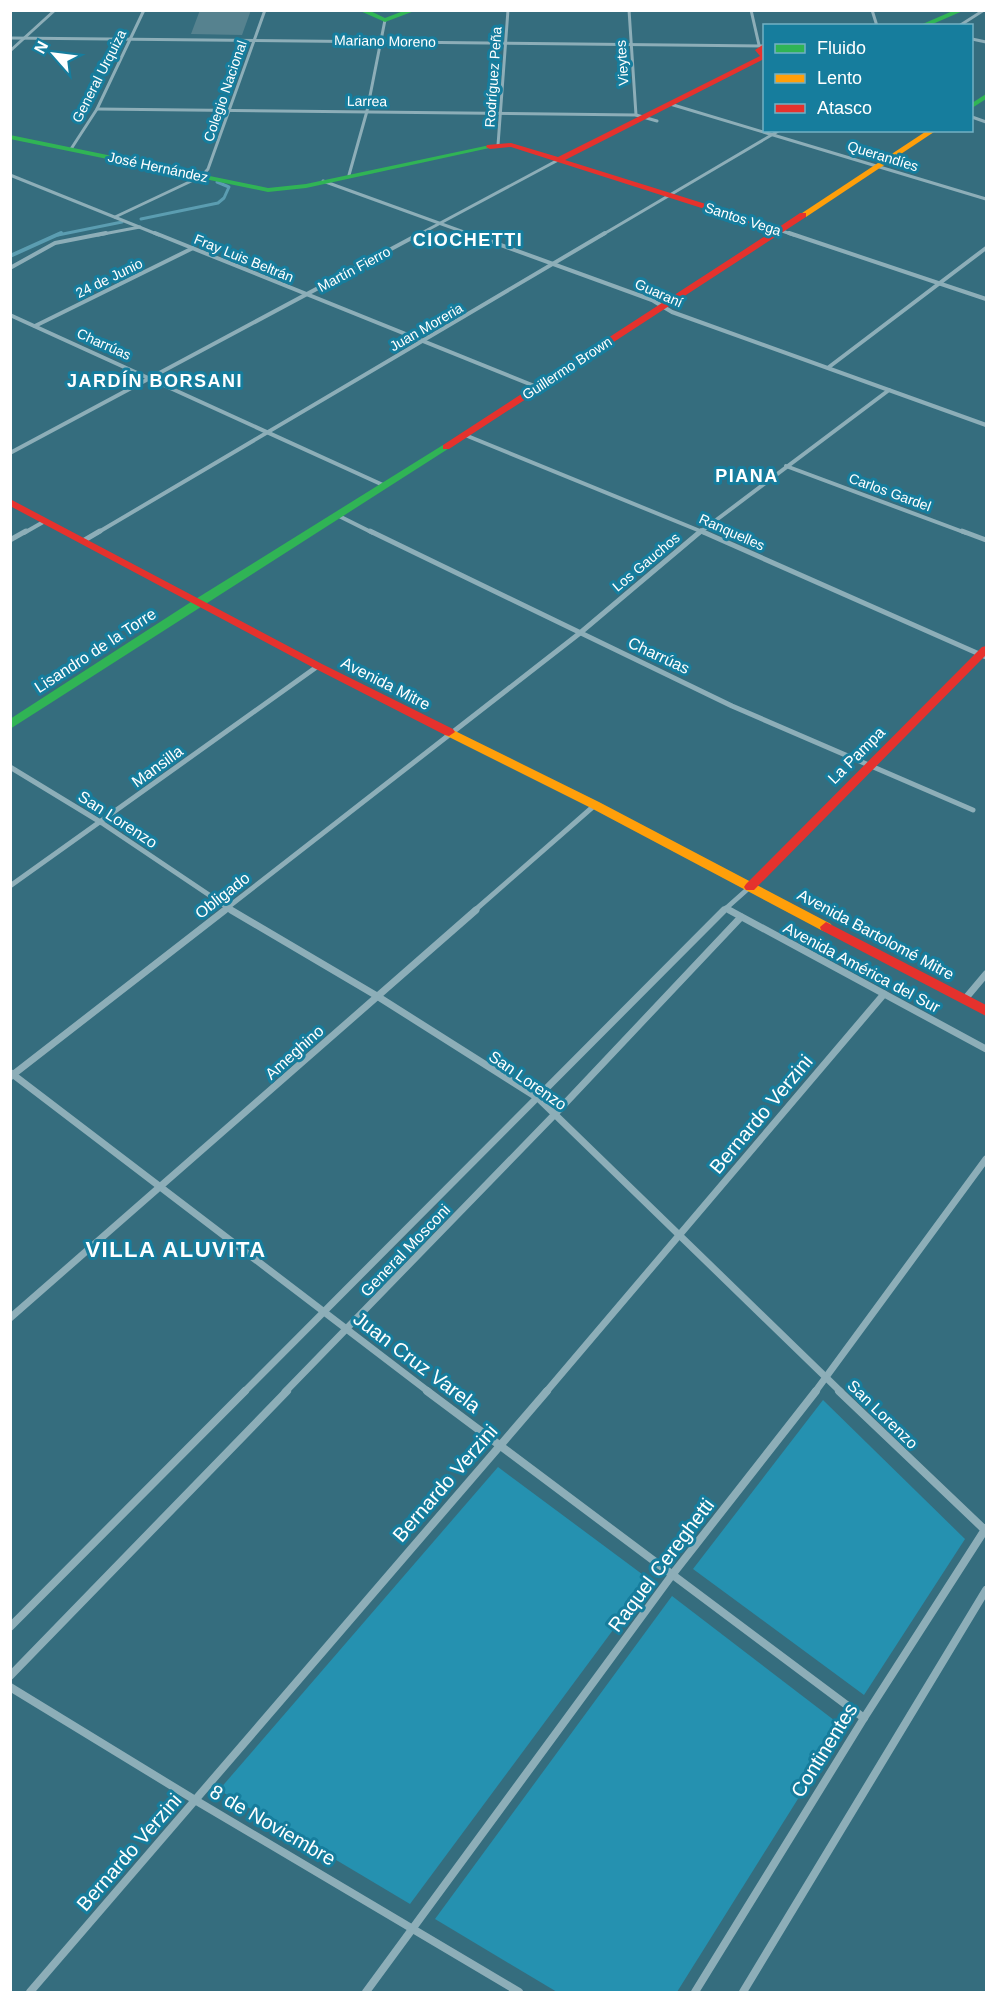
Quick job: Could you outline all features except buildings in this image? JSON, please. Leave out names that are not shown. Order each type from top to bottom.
[{"type":"street","points":[[10,51],[55,10]]},
{"type":"street","name":"General Urquiza","points":[[73,146],[97,109],[144,10]]},
{"type":"street","name":"Colegio Nacional","points":[[205,173],[231,110],[265,10]]},
{"type":"street","points":[[361,10],[385,20],[414,10]]},
{"type":"street","name":"Rodríguez Peña","points":[[498,145],[508,10]]},
{"type":"street","name":"Vieytes","points":[[629,10],[631,44],[646,117]]},
{"type":"street","points":[[751,10],[763,55]]},
{"type":"street","points":[[926,24],[962,10]]},
{"type":"street","points":[[962,24],[984,10]]},
{"type":"street","points":[[349,175],[367,111],[385,20]]},
{"type":"street","name":"Mariano Moreno","points":[[10,38],[631,44],[763,55]]},
{"type":"street","name":"Martín Fierro","points":[[10,453],[560,159],[646,117],[676,106],[763,55]]},
{"type":"street","points":[[973,105],[987,96]]},
{"type":"street","name":"Querandíes","points":[[676,106],[763,131]]},
{"type":"street","name":"Larrea","points":[[97,109],[367,111],[646,117]]},
{"type":"street","name":"Martín Fierro","points":[[574,164],[646,117]]},
{"type":"street","name":"José Hernández","points":[[10,129],[73,146]]},
{"type":"street","name":"Querandíes","points":[[767,132],[987,199]]},
{"type":"street","name":"Juan Moreria","points":[[83,541],[777,132]]},
{"type":"street","name":"Guillermo Brown","points":[[198,602],[465,435],[931,132]]},
{"type":"street","name":"José Hernández","points":[[10,136],[149,161],[205,173],[261,189],[306,186],[498,145]]},
{"type":"street","name":"Santos Vega","points":[[498,145],[511,145],[560,159],[987,299]]},
{"type":"street","points":[[115,217],[205,173]]},
{"type":"street","name":"Fray Luis Beltrán","points":[[10,175],[537,387]]},
{"type":"street","name":"Guaraní","points":[[322,181],[652,300],[672,312],[984,424]]},
{"type":"street","points":[[10,267],[55,243],[140,227]]},
{"type":"street","name":"24 de Junio","points":[[35,326],[192,248]]},
{"type":"street","points":[[829,367],[987,248]]},
{"type":"street","name":"Charrúas","points":[[10,315],[383,485]]},
{"type":"street","name":"Los Gauchos","points":[[449,733],[580,633],[701,531],[889,390]]},
{"type":"street","points":[[984,424],[987,418]]},
{"type":"street","name":"Ranquelles","points":[[465,435],[701,531],[985,654]]},
{"type":"street","name":"Carlos Gardel","points":[[786,466],[987,540]]},
{"type":"street","name":"Avenida Mitre","points":[[10,502],[318,666],[595,805],[750,887]]},
{"type":"street","name":"Charrúas","points":[[337,515],[580,633],[867,768],[973,810]]},
{"type":"street","points":[[10,540],[45,521]]},
{"type":"street","name":"Lisandro de la Torre","points":[[10,725],[198,602]]},
{"type":"street","name":"La Pampa","points":[[750,887],[867,768],[985,654]]},
{"type":"street","name":"Mansilla","points":[[10,886],[102,823],[318,666]]},
{"type":"street","name":"Obligado","points":[[12,1075],[449,733]]},
{"type":"street","name":"San Lorenzo","points":[[10,767],[102,823],[228,908],[377,996],[538,1098],[986,1530]]},
{"type":"street","name":"Ameghino","points":[[10,1318],[160,1189],[595,805]]},
{"type":"street","name":"General Mosconi","points":[[10,1627],[726,908],[750,887]]},
{"type":"street","name":"Avenida Bartolomé Mitre","points":[[750,887],[987,1011]]},
{"type":"street","name":"Avenida América del Sur","points":[[726,908],[987,1048]]},
{"type":"street","name":"General Mosconi","points":[[10,1676],[556,1113],[741,917]]},
{"type":"street","points":[[964,999],[987,974]]},
{"type":"street","name":"Bernardo Verzini","points":[[30,1992],[680,1236],[884,994]]},
{"type":"street","name":"Juan Cruz Varela","points":[[12,1075],[322,1312],[864,1718]]},
{"type":"street","name":"Raquel Cereghetti","points":[[366,1992],[672,1575],[826,1378],[987,1159]]},
{"type":"street","name":"Continentes","points":[[695,1992],[864,1718],[986,1530]]},
{"type":"street","points":[[743,1992],[987,1590]]},
{"type":"street","name":"8 de Noviembre","points":[[10,1687],[195,1800],[519,1992]]},
{"type":"shaded area","points":[[823,1400],[965,1539],[864,1695],[693,1569]]},
{"type":"shaded area","points":[[498,1467],[650,1580],[410,1904],[219,1790]]},
{"type":"shaded area","points":[[672,1596],[843,1727],[677,1992],[557,1992],[435,1919]]},
{"type":"waterway","points":[[141,219],[218,203],[224,198],[229,187],[217,182]]},
{"type":"waterway","points":[[58,235],[122,222]]},
{"type":"waterway","points":[[10,256],[61,233]]},
{"type":"traffic: fast","points":[[361,10],[385,20],[414,10]]},
{"type":"traffic: fast","points":[[926,24],[962,10]]},
{"type":"traffic: fast","points":[[973,105],[986,96]]},
{"type":"traffic: fast","points":[[10,137],[268,190],[306,186],[490,147]]},
{"type":"traffic: fast","points":[[10,725],[198,602],[446,447]]},
{"type":"traffic: slow","points":[[803,215],[931,132]]},
{"type":"traffic: slow","points":[[449,732],[595,805],[826,927]]},
{"type":"traffic: jam","points":[[763,47],[758,50],[763,56]]},
{"type":"traffic: jam","points":[[560,159],[763,58]]},
{"type":"traffic: jam","points":[[490,147],[511,145],[779,230]]},
{"type":"traffic: jam","points":[[446,447],[803,215]]},
{"type":"traffic: jam","points":[[10,502],[318,666],[449,732]]},
{"type":"traffic: jam","points":[[750,887],[986,649]]},
{"type":"traffic: jam","points":[[826,927],[986,1011]]},
{"type":"district","name":"CIOCHETTI","points":[[468,240]]},
{"type":"district","name":"JARDÍN BORSANI","points":[[155,381]]},
{"type":"district","name":"PIANA","points":[[747,476]]},
{"type":"district","name":"VILLA ALUVITA","points":[[176,1249]]}]
